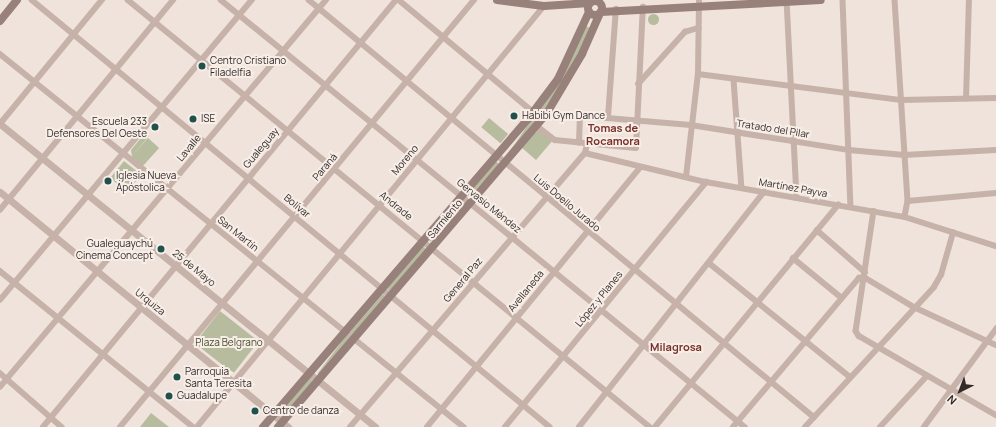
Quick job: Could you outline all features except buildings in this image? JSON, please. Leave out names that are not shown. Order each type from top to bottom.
[{"type":"main road","points":[[0,13],[11,0]]},
{"type":"main road","points":[[0,21],[17,0]]},
{"type":"main road","points":[[498,0],[544,6],[573,3],[616,8],[699,3],[822,0]]},
{"type":"main road","points":[[590,5],[601,6]]},
{"type":"main road","name":"Sarmiento","points":[[263,427],[383,290],[536,109],[558,79],[590,5]]},
{"type":"main road","name":"Sarmiento","points":[[283,425],[318,381],[392,297],[545,116],[576,66],[601,6]]},
{"type":"street","name":"Bolívar","points":[[32,0],[550,427]]},
{"type":"street","points":[[0,124],[102,0]]},
{"type":"street","name":"Andrade","points":[[128,0],[336,168],[650,427]]},
{"type":"street","points":[[0,210],[173,0]]},
{"type":"street","name":"Gervasio Méndez","points":[[221,0],[745,427]]},
{"type":"street","points":[[0,300],[252,0]]},
{"type":"street","name":"Luis Doello Jurado","points":[[309,0],[587,232],[814,417]]},
{"type":"street","name":"Lavalle","points":[[0,387],[96,271],[326,0]]},
{"type":"street","name":"Gualeguay","points":[[43,427],[396,0]]},
{"type":"street","points":[[399,0],[488,73],[545,116]]},
{"type":"street","name":"Paraná","points":[[120,427],[257,261],[373,124],[443,36],[474,0]]},
{"type":"street","points":[[843,0],[851,207]]},
{"type":"street","points":[[895,0],[908,201],[905,216]]},
{"type":"street","points":[[966,99],[969,0]]},
{"type":"street","points":[[787,1],[790,86],[797,198]]},
{"type":"street","points":[[686,177],[698,74],[699,3]]},
{"type":"street","name":"Moreno","points":[[197,427],[544,6]]},
{"type":"street","points":[[528,119],[536,127],[555,140],[636,148],[643,7]]},
{"type":"street","points":[[608,117],[616,8]]},
{"type":"street","points":[[638,84],[685,32],[698,28]]},
{"type":"street","name":"San Martín","points":[[0,54],[211,223],[344,333],[464,427]]},
{"type":"street","points":[[698,74],[734,80],[901,100],[996,98]]},
{"type":"street","points":[[734,80],[742,188]]},
{"type":"street","points":[[579,143],[580,115]]},
{"type":"street","name":"Tratado del Pilar","points":[[545,116],[580,115],[691,125],[849,150],[904,155],[996,150]]},
{"type":"street","name":"25 de Mayo","points":[[0,124],[375,427]]},
{"type":"street","name":"General Paz","points":[[350,427],[397,374],[512,236],[585,153],[587,144]]},
{"type":"street","name":"Martínez Payva","points":[[585,153],[640,168],[706,182],[905,216],[953,234],[996,246]]},
{"type":"street","name":"Avellaneda","points":[[427,427],[640,168]]},
{"type":"street","name":"López y Planes","points":[[505,427],[706,182]]},
{"type":"street","name":"Urquiza","points":[[0,192],[274,414],[283,425]]},
{"type":"street","points":[[578,427],[764,192]]},
{"type":"street","points":[[908,201],[996,193]]},
{"type":"street","points":[[655,427],[838,204]]},
{"type":"street","points":[[874,210],[856,331],[876,347],[926,377],[996,415]]},
{"type":"street","points":[[817,230],[865,274],[914,307],[996,345]]},
{"type":"street","points":[[805,427],[876,347],[938,281],[953,234]]},
{"type":"street","points":[[793,258],[842,298]]},
{"type":"street","points":[[709,263],[759,301],[850,376]]},
{"type":"street","points":[[0,271],[193,427]]},
{"type":"street","points":[[733,427],[842,298],[865,274]]},
{"type":"street","points":[[924,427],[954,391],[996,329]]},
{"type":"street","points":[[0,373],[62,427]]},
{"type":"street","points":[[880,427],[926,377]]},
{"type":"green space","points":[[651,14],[655,14],[657,15],[657,23],[651,24],[648,21],[648,17]]},
{"type":"green space","points":[[586,26],[590,28],[580,53],[545,109],[542,106]]},
{"type":"green space","points":[[489,118],[508,134],[500,143],[481,127]]},
{"type":"green space","points":[[529,123],[532,125],[508,161],[505,159]]},
{"type":"green space","points":[[539,129],[554,139],[536,160],[521,147]]},
{"type":"green space","points":[[145,133],[149,136],[132,156],[131,150]]},
{"type":"green space","points":[[148,138],[159,148],[142,167],[131,157]]},
{"type":"green space","points":[[124,161],[141,175],[127,192],[110,178]]},
{"type":"green space","points":[[496,161],[499,164],[469,197],[467,195]]},
{"type":"green space","points":[[462,202],[465,204],[430,242],[429,239]]},
{"type":"green space","points":[[423,246],[427,250],[390,292],[387,288]]},
{"type":"green space","points":[[383,294],[387,297],[353,335],[350,332]]},
{"type":"green space","name":"Plaza Belgrano","points":[[220,311],[259,341],[233,373],[195,343]]},
{"type":"green space","points":[[346,336],[350,339],[322,377],[318,374]]},
{"type":"green space","points":[[310,378],[313,382],[281,417],[278,414]]},
{"type":"green space","points":[[151,413],[169,427],[140,427]]},
{"type":"place","name":"Centro Cristiano Filadelfia","points":[[202,66]]},
{"type":"place","name":"Habibi Gym Dance","points":[[514,116]]},
{"type":"place","name":"ISE","points":[[193,119]]},
{"type":"place","name":"Escuela 233 Defensores Del Oeste","points":[[155,127]]},
{"type":"place","name":"Iglesia Nueva Apóstolica","points":[[108,181]]},
{"type":"place","name":"Gualeguaychú Cinema Concept","points":[[161,249]]},
{"type":"place","name":"Parroquia Santa Teresita","points":[[177,377]]},
{"type":"place","name":"Guadalupe","points":[[169,396]]},
{"type":"place","name":"Centro de danza","points":[[255,411]]},
{"type":"district","name":"Tomas de Rocamora","points":[[613,135]]},
{"type":"district","name":"Milagrosa","points":[[676,347]]}]
